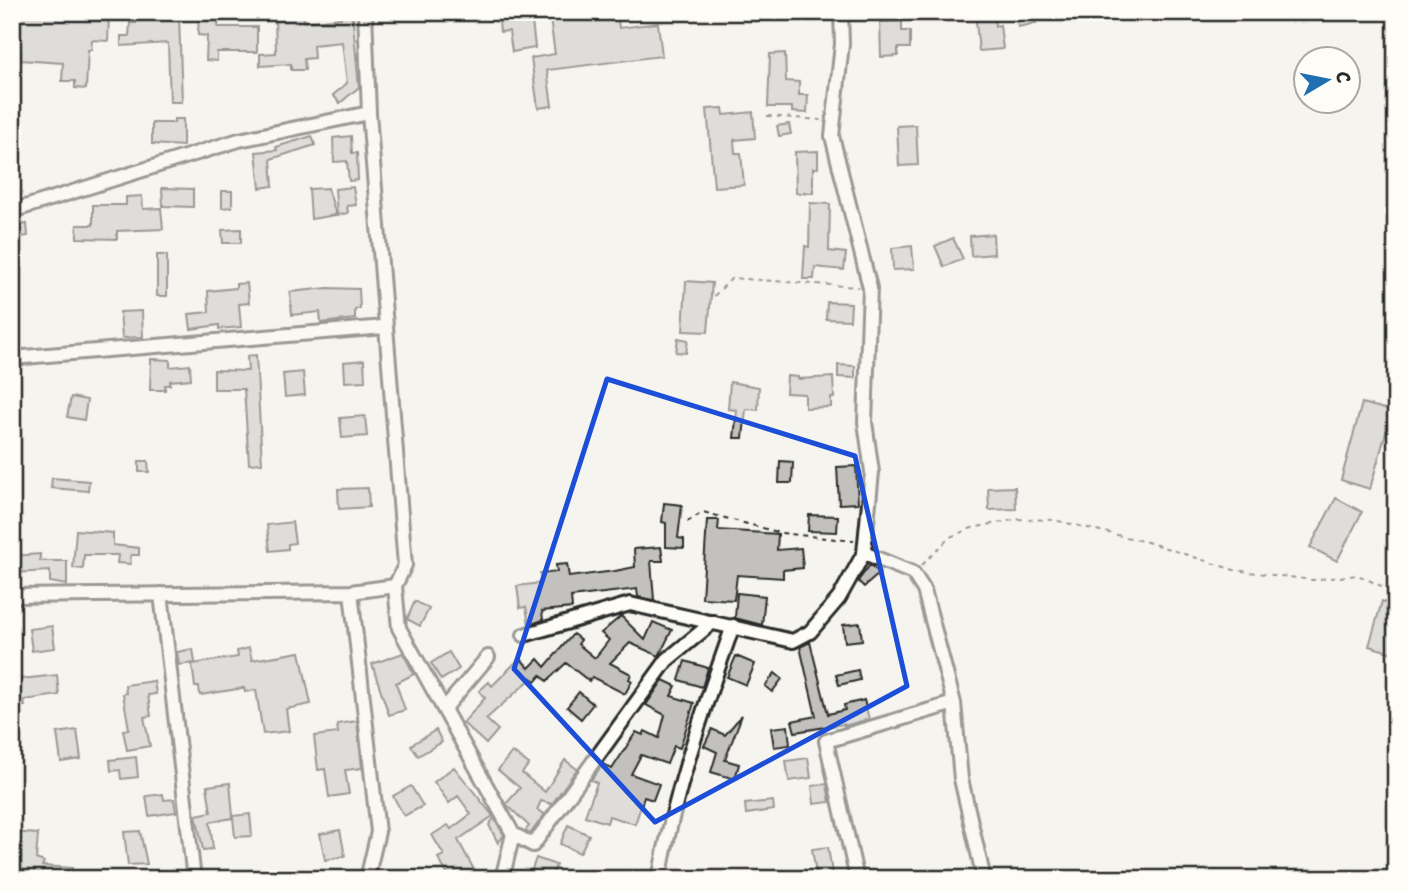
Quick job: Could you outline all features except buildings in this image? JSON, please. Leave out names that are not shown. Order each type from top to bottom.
[{"type":"street","points":[[365,12],[369,113],[405,565],[395,586],[399,628],[513,834],[533,845],[667,660],[713,622]]},
{"type":"street","points":[[524,635],[630,604],[793,641],[810,632],[839,598],[865,548],[872,472],[865,422],[870,288],[832,136],[842,44],[841,12]]},
{"type":"street","points":[[12,211],[239,140],[369,113]]},
{"type":"street","points":[[12,358],[385,327]]},
{"type":"street","points":[[865,548],[913,573],[924,590],[954,703],[961,779],[984,879]]},
{"type":"street","points":[[12,596],[351,593],[395,586]]},
{"type":"street","points":[[351,593],[378,832],[367,879]]},
{"type":"street","points":[[161,594],[194,879]]},
{"type":"street","points":[[659,879],[673,807],[691,745],[733,626]]},
{"type":"street","points":[[443,709],[488,657]]},
{"type":"street","points":[[857,879],[826,741],[954,703]]},
{"type":"street","points":[[502,879],[513,834]]},
{"type":"path","points":[[767,116],[832,121]]},
{"type":"path","points":[[714,296],[733,278],[870,288]]},
{"type":"path","points":[[687,522],[703,512],[782,533],[865,548]]},
{"type":"path","points":[[913,573],[950,537],[972,528],[1018,519],[1054,520],[1147,542],[1234,570],[1312,580],[1358,575],[1396,593]]},
{"type":"highlighted area","points":[[607,379],[855,456],[907,686],[655,822],[514,669]]}]
